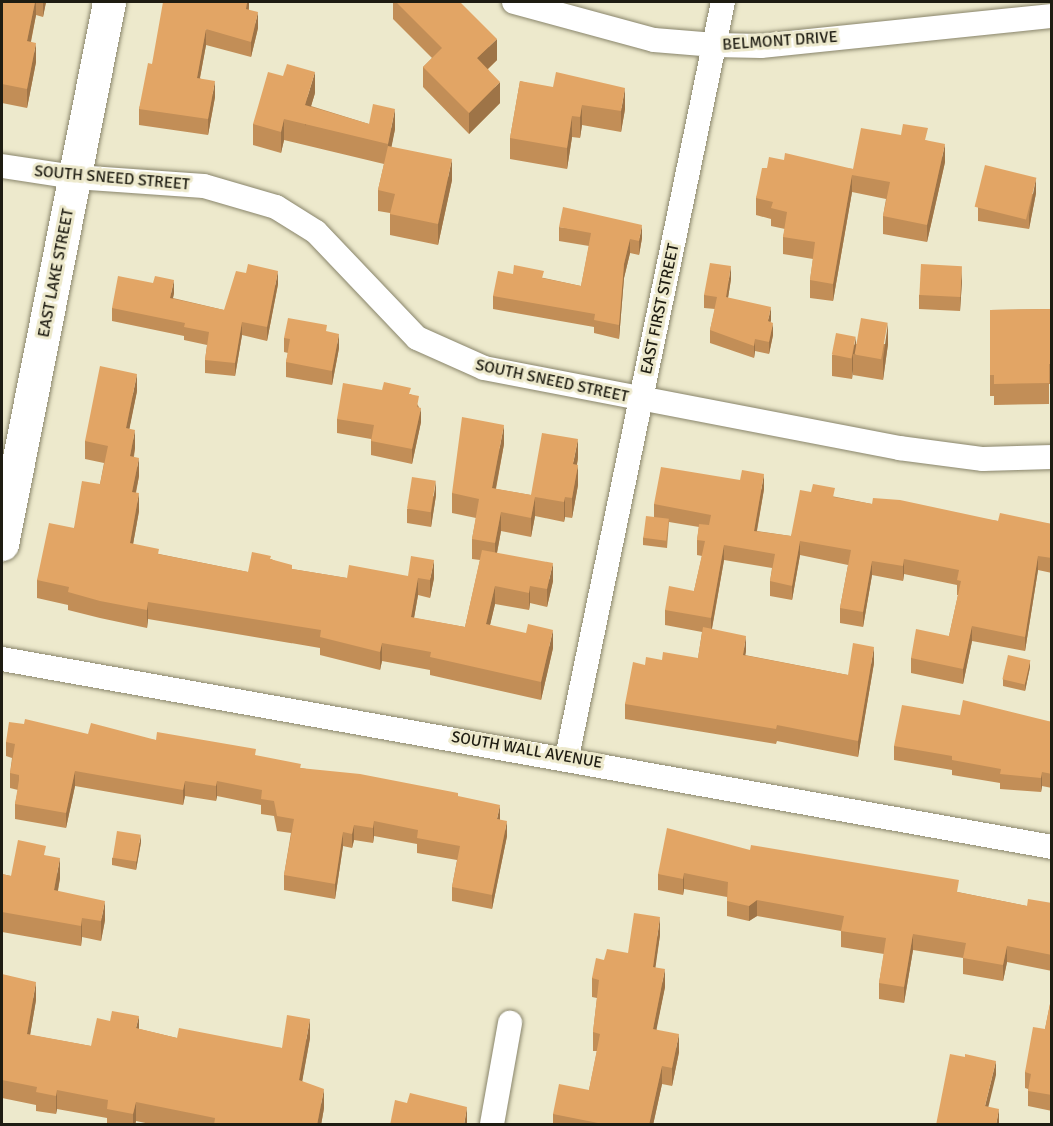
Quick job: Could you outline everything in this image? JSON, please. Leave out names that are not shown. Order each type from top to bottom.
[{"type":"street","name":"EAST LAKE STREET","points":[[2,544],[109,2]]},
{"type":"street","name":"BELMONT DRIVE","points":[[514,2],[654,40],[715,45],[761,46],[1052,16]]},
{"type":"street","name":"EAST FIRST STREET","points":[[567,757],[723,2]]},
{"type":"street","name":"SOUTH SNEED STREET","points":[[2,166],[75,177],[204,186],[276,207],[316,232],[417,338],[445,354],[484,368],[898,448],[983,459],[1052,457]]},
{"type":"street","name":"SOUTH WALL AVENUE","points":[[2,659],[567,757],[1052,847]]},
{"type":"street","points":[[492,1125],[510,1023]]},
{"type":"building","points":[[3,2],[35,2],[27,41],[36,43],[27,89],[2,84]]},
{"type":"building","points":[[163,2],[247,2],[246,9],[258,12],[251,42],[206,29],[197,78],[215,81],[208,119],[139,109],[148,63],[152,64]]},
{"type":"building","points":[[396,2],[460,2],[497,39],[477,58],[500,82],[469,113],[423,67],[442,48]]},
{"type":"building","points":[[287,64],[315,72],[305,105],[369,124],[373,104],[395,109],[388,144],[284,119],[281,132],[253,124],[268,72],[283,76]]},
{"type":"building","points":[[556,72],[625,88],[621,111],[582,105],[580,117],[572,116],[567,148],[510,138],[520,81],[553,87]]},
{"type":"building","points":[[903,124],[928,128],[925,140],[945,144],[927,225],[883,216],[890,182],[852,175],[833,284],[810,280],[815,242],[783,237],[787,212],[771,208],[773,202],[756,198],[762,168],[767,168],[769,157],[784,160],[785,153],[853,169],[861,128],[901,135]]},
{"type":"building","points":[[388,146],[452,159],[438,224],[390,214],[395,194],[378,190]]},
{"type":"building","points":[[985,165],[1036,178],[1026,220],[975,207]]},
{"type":"building","points":[[563,207],[642,225],[639,241],[630,239],[624,264],[619,325],[594,320],[595,314],[493,296],[498,271],[513,274],[514,265],[544,271],[542,278],[581,286],[591,233],[559,227]]},
{"type":"building","points":[[710,263],[731,266],[726,297],[771,307],[768,321],[773,323],[769,342],[755,339],[754,346],[710,330],[717,297],[704,295]]},
{"type":"building","points":[[248,264],[278,271],[267,327],[242,322],[235,363],[205,360],[209,332],[184,327],[185,323],[112,308],[118,276],[153,283],[155,276],[174,280],[170,298],[224,310],[236,271],[246,273]]},
{"type":"building","points":[[921,264],[962,266],[960,297],[919,295]]},
{"type":"building","points":[[1052,309],[1052,364],[1049,364],[1049,383],[994,384],[994,375],[990,375],[990,310]]},
{"type":"building","points":[[288,318],[327,325],[326,331],[339,334],[332,371],[286,362],[290,339],[284,338]]},
{"type":"building","points":[[861,318],[888,323],[881,359],[855,354]]},
{"type":"building","points":[[836,333],[856,337],[851,358],[832,355]]},
{"type":"building","points":[[100,366],[137,374],[126,428],[135,430],[130,456],[139,458],[132,492],[139,493],[130,543],[159,549],[158,554],[248,572],[252,552],[271,556],[270,559],[292,565],[292,569],[347,578],[349,565],[408,576],[411,556],[434,560],[430,580],[418,578],[411,617],[465,627],[482,550],[553,563],[547,589],[530,586],[529,593],[495,586],[486,624],[526,633],[528,624],[553,630],[541,682],[430,657],[431,652],[382,643],[380,652],[320,637],[321,630],[148,602],[147,610],[100,601],[68,592],[69,587],[37,580],[49,523],[74,528],[82,481],[100,484],[108,446],[85,441]]},
{"type":"building","points":[[384,382],[411,388],[409,394],[419,396],[417,407],[421,408],[412,449],[371,441],[374,425],[337,419],[343,383],[382,390]]},
{"type":"building","points":[[462,417],[504,425],[492,488],[531,495],[542,433],[578,439],[573,464],[578,465],[572,498],[565,497],[564,502],[535,497],[531,518],[501,512],[495,543],[472,539],[479,499],[452,493]]},
{"type":"building","points":[[661,467],[740,480],[742,470],[764,474],[754,531],[791,536],[800,490],[811,492],[813,484],[835,488],[833,497],[872,504],[873,498],[900,500],[998,521],[1000,513],[1052,524],[1052,558],[1038,556],[1025,637],[972,626],[963,669],[911,658],[916,629],[949,636],[961,581],[957,580],[959,570],[904,559],[903,566],[872,561],[863,612],[840,608],[851,550],[800,541],[792,586],[770,581],[775,554],[724,545],[711,618],[665,610],[669,586],[694,591],[705,541],[697,540],[699,524],[709,525],[711,515],[654,504]]},
{"type":"building","points":[[412,477],[436,481],[431,512],[407,509]]},
{"type":"building","points":[[646,516],[669,519],[666,541],[643,538]]},
{"type":"building","points":[[703,627],[746,636],[743,655],[848,675],[853,643],[874,647],[858,741],[777,725],[776,729],[625,704],[633,662],[645,665],[646,657],[662,660],[663,652],[698,658]]},
{"type":"building","points":[[1008,655],[1030,660],[1025,685],[1002,679]]},
{"type":"building","points":[[963,700],[1052,722],[1052,774],[1042,772],[1041,778],[1000,774],[1001,769],[952,760],[952,756],[894,746],[902,705],[960,715]]},
{"type":"building","points":[[25,719],[88,734],[91,723],[156,740],[157,732],[256,749],[255,755],[301,764],[300,768],[360,774],[458,793],[458,796],[500,805],[497,819],[507,821],[492,895],[452,887],[460,846],[417,838],[418,830],[374,821],[373,828],[354,825],[352,834],[343,832],[335,884],[284,875],[294,819],[277,816],[274,801],[261,799],[262,790],[217,781],[216,786],[185,781],[183,790],[75,771],[66,813],[15,804],[19,775],[10,773],[15,744],[6,742],[9,722],[24,724]]},
{"type":"building","points":[[667,828],[750,850],[751,845],[959,880],[957,892],[1027,906],[1028,899],[1052,903],[1052,955],[1007,946],[1003,965],[963,958],[966,943],[913,934],[904,987],[879,983],[886,938],[841,931],[844,916],[757,900],[749,906],[727,901],[728,882],[684,873],[683,879],[658,874]]},
{"type":"building","points":[[117,831],[141,835],[136,861],[113,858]]},
{"type":"building","points":[[18,840],[46,846],[44,855],[60,858],[54,890],[105,901],[101,921],[82,918],[81,926],[2,912],[2,874],[11,876]]},
{"type":"building","points":[[634,913],[660,917],[653,967],[665,969],[653,1029],[679,1034],[672,1068],[662,1066],[649,1125],[608,1125],[553,1114],[559,1084],[589,1090],[600,1034],[593,1032],[599,980],[592,978],[596,958],[604,960],[607,949],[628,953]]},
{"type":"building","points":[[2,974],[36,982],[27,1034],[91,1046],[97,1018],[110,1021],[112,1011],[139,1016],[136,1028],[177,1038],[179,1028],[282,1048],[287,1015],[310,1019],[299,1080],[324,1089],[317,1125],[214,1125],[215,1118],[136,1102],[133,1114],[107,1109],[108,1100],[57,1090],[56,1096],[36,1092],[37,1087],[2,1080]]},
{"type":"building","points":[[1052,994],[1052,1095],[1028,1091],[1031,1074],[1025,1072],[1033,1027],[1045,1029]]},
{"type":"building","points":[[950,1054],[965,1057],[965,1054],[996,1061],[985,1106],[999,1109],[996,1125],[936,1125]]},
{"type":"building","points":[[410,1093],[467,1107],[464,1125],[390,1125],[395,1100],[407,1103]]}]
